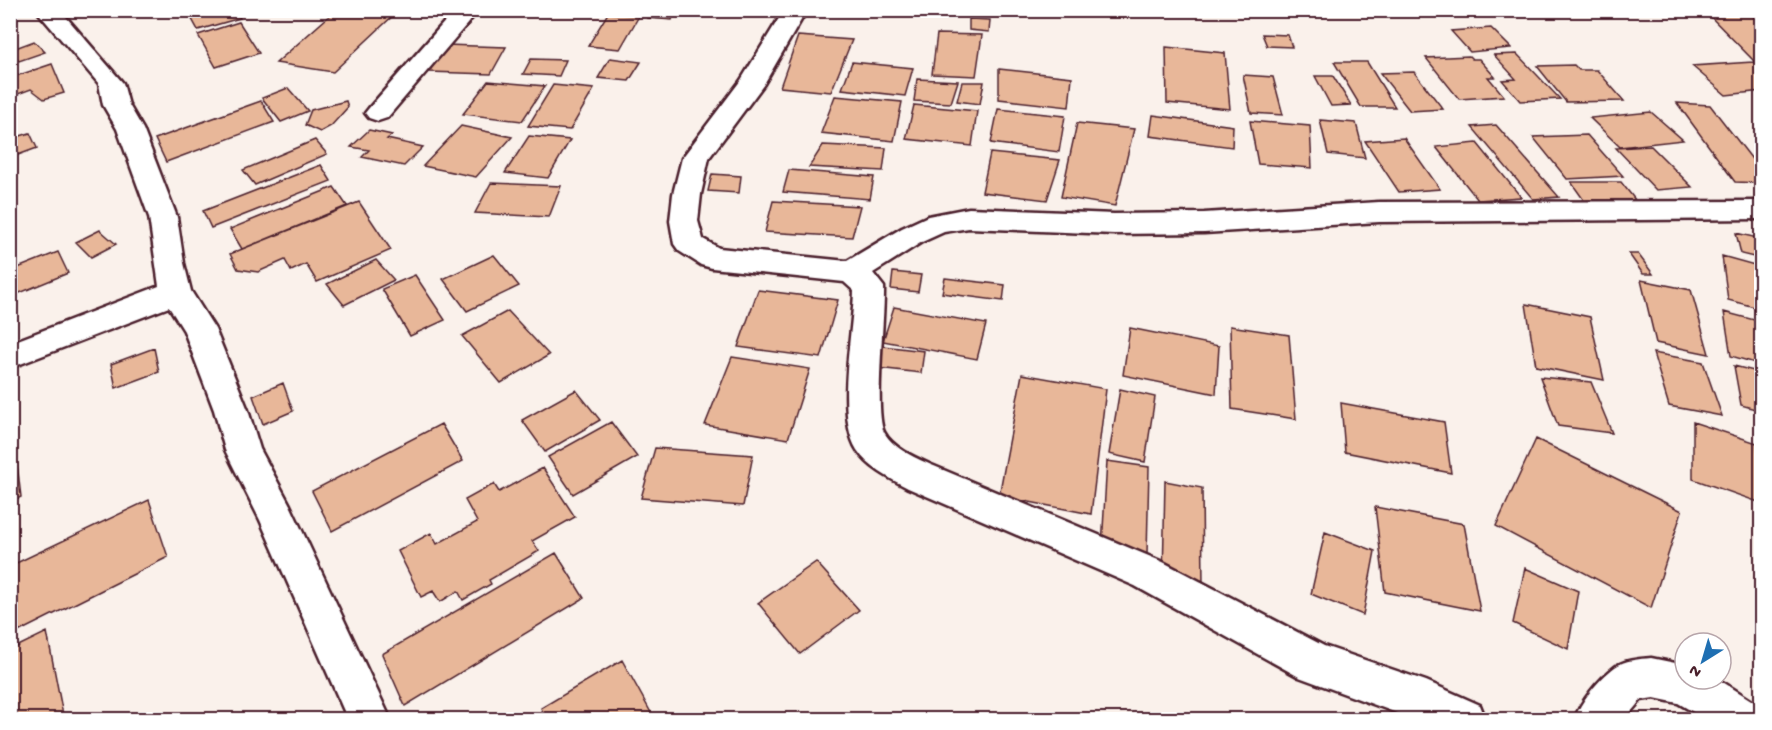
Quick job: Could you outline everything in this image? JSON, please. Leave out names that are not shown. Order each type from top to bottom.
[{"type":"street","points":[[47,10],[111,83],[116,105],[130,129],[163,218],[176,292],[199,329],[231,410],[243,450],[277,516],[370,720]]},
{"type":"street","points":[[378,113],[468,10]]},
{"type":"street","points":[[796,10],[751,84],[696,158],[687,194],[684,221],[686,232],[689,244],[712,258],[852,272],[869,287],[870,309],[863,418],[868,437],[886,460],[1149,574],[1314,663],[1426,702],[1465,720]]},
{"type":"street","points":[[852,272],[912,235],[938,223],[969,218],[1159,224],[1379,212],[1761,210]]},
{"type":"street","points":[[10,356],[176,292]]},
{"type":"street","points":[[1595,720],[1630,681],[1654,678],[1686,687],[1744,720]]},
{"type":"building","points":[[187,10],[235,10],[240,18],[198,30]]},
{"type":"building","points":[[336,10],[399,10],[333,72],[276,63]]},
{"type":"building","points":[[652,10],[675,10],[672,20],[648,18]]},
{"type":"building","points":[[1704,10],[1746,10],[1762,25],[1762,64],[1756,63]]},
{"type":"building","points":[[608,13],[639,16],[620,49],[588,46]]},
{"type":"building","points":[[969,19],[990,20],[989,32],[969,30]]},
{"type":"building","points":[[239,22],[259,53],[216,67],[198,35]]},
{"type":"building","points":[[1491,28],[1511,48],[1470,52],[1451,31]]},
{"type":"building","points":[[937,34],[982,35],[976,76],[932,74]]},
{"type":"building","points":[[1262,34],[1288,35],[1292,47],[1267,46]]},
{"type":"building","points":[[798,36],[852,40],[831,92],[780,87]]},
{"type":"building","points":[[34,41],[45,52],[19,61],[10,52],[10,50]]},
{"type":"building","points":[[445,45],[506,47],[491,74],[429,72]]},
{"type":"building","points":[[1166,47],[1225,53],[1230,109],[1167,103]]},
{"type":"building","points":[[1517,54],[1560,99],[1520,101],[1502,80],[1516,79],[1494,55]]},
{"type":"building","points":[[1469,56],[1472,59],[1479,59],[1495,77],[1488,77],[1504,96],[1459,99],[1426,58]]},
{"type":"building","points":[[610,58],[641,62],[629,81],[598,78]]},
{"type":"building","points":[[531,59],[566,60],[559,76],[523,74]]},
{"type":"building","points":[[852,62],[913,68],[905,96],[842,89]]},
{"type":"building","points":[[1334,62],[1367,62],[1395,107],[1361,107]]},
{"type":"building","points":[[1753,62],[1762,69],[1762,91],[1726,95],[1692,66]]},
{"type":"building","points":[[52,64],[64,93],[44,99],[31,89],[10,97],[10,78]]},
{"type":"building","points":[[1574,65],[1579,70],[1597,70],[1624,101],[1566,102],[1537,66]]},
{"type":"building","points":[[999,69],[1072,77],[1069,107],[999,99]]},
{"type":"building","points":[[1414,72],[1443,109],[1410,111],[1380,73]]},
{"type":"building","points":[[1243,75],[1273,77],[1283,115],[1251,113]]},
{"type":"building","points":[[1315,76],[1333,76],[1351,105],[1331,106]]},
{"type":"building","points":[[917,79],[958,81],[951,103],[914,101]]},
{"type":"building","points":[[488,81],[545,86],[522,121],[463,114]]},
{"type":"building","points":[[962,82],[984,82],[980,104],[957,101]]},
{"type":"building","points":[[553,85],[594,89],[570,130],[528,126]]},
{"type":"building","points":[[288,88],[308,111],[281,122],[262,98]]},
{"type":"building","points":[[835,96],[902,102],[894,141],[821,133]]},
{"type":"building","points":[[261,101],[274,122],[166,162],[155,139]]},
{"type":"building","points":[[346,101],[348,107],[331,126],[320,132],[305,125],[311,110]]},
{"type":"building","points":[[1677,103],[1710,105],[1762,172],[1762,183],[1735,182]]},
{"type":"building","points":[[914,105],[977,111],[972,146],[906,139]]},
{"type":"building","points":[[998,109],[1065,116],[1059,152],[991,143]]},
{"type":"building","points":[[1651,112],[1683,140],[1620,147],[1590,118]]},
{"type":"building","points":[[1153,115],[1233,126],[1232,147],[1150,136]]},
{"type":"building","points":[[1320,120],[1356,123],[1365,158],[1328,154]]},
{"type":"building","points":[[1250,121],[1310,126],[1312,168],[1258,164]]},
{"type":"building","points":[[1077,123],[1134,129],[1115,206],[1061,197]]},
{"type":"building","points":[[1496,125],[1559,197],[1533,199],[1472,127]]},
{"type":"building","points":[[461,126],[512,137],[476,177],[423,166]]},
{"type":"building","points":[[369,130],[392,135],[387,139],[423,147],[404,166],[362,157],[369,150],[351,147]]},
{"type":"building","points":[[30,133],[37,148],[10,158],[10,139]]},
{"type":"building","points":[[1587,135],[1623,176],[1567,179],[1533,137]]},
{"type":"building","points":[[529,136],[570,140],[548,178],[505,173]]},
{"type":"building","points":[[1404,138],[1440,189],[1399,192],[1365,141]]},
{"type":"building","points":[[315,140],[327,154],[255,185],[243,170]]},
{"type":"building","points":[[1477,143],[1521,197],[1478,200],[1436,147]]},
{"type":"building","points":[[823,145],[886,148],[883,171],[809,167]]},
{"type":"building","points":[[1651,146],[1692,187],[1656,190],[1616,148]]},
{"type":"building","points":[[990,153],[1060,160],[1047,200],[982,192]]},
{"type":"building","points":[[321,165],[331,181],[211,228],[203,211]]},
{"type":"building","points":[[789,170],[874,177],[870,199],[783,192]]},
{"type":"building","points":[[712,174],[741,176],[739,193],[708,191]]},
{"type":"building","points":[[1571,182],[1621,182],[1640,206],[1588,206]]},
{"type":"building","points":[[491,183],[561,186],[549,217],[475,213]]},
{"type":"building","points":[[334,187],[347,206],[242,249],[230,229]]},
{"type":"building","points":[[773,201],[860,206],[852,237],[765,232]]},
{"type":"building","points":[[359,202],[391,250],[317,282],[306,264],[291,271],[285,260],[258,272],[238,269],[230,254]]},
{"type":"building","points":[[100,230],[116,244],[91,257],[76,242]]},
{"type":"building","points":[[1736,233],[1762,239],[1762,259],[1741,254]]},
{"type":"building","points":[[58,252],[68,273],[10,297],[10,271]]},
{"type":"building","points":[[1629,254],[1638,254],[1653,274],[1643,274]]},
{"type":"building","points":[[494,255],[519,286],[467,311],[443,279]]},
{"type":"building","points":[[1722,256],[1762,267],[1762,309],[1728,300]]},
{"type":"building","points":[[376,260],[394,280],[344,305],[327,284]]},
{"type":"building","points":[[893,272],[921,275],[918,292],[891,289]]},
{"type":"building","points":[[415,275],[445,320],[410,336],[382,289]]},
{"type":"building","points":[[945,278],[1005,285],[1003,301],[942,293]]},
{"type":"building","points":[[1641,280],[1691,290],[1709,354],[1656,343]]},
{"type":"building","points":[[758,290],[838,300],[821,358],[738,347]]},
{"type":"building","points":[[1526,304],[1590,317],[1604,380],[1536,366]]},
{"type":"building","points":[[894,307],[986,324],[977,359],[883,341]]},
{"type":"building","points":[[508,311],[549,355],[501,383],[462,336]]},
{"type":"building","points":[[1724,312],[1762,322],[1762,365],[1731,356]]},
{"type":"building","points":[[1230,326],[1289,335],[1296,419],[1232,409]]},
{"type":"building","points":[[1130,328],[1219,346],[1216,394],[1123,375]]},
{"type":"building","points":[[883,346],[924,351],[921,373],[878,368]]},
{"type":"building","points":[[154,348],[159,372],[116,388],[111,364]]},
{"type":"building","points":[[1653,353],[1703,362],[1722,416],[1669,406]]},
{"type":"building","points":[[732,357],[810,369],[788,439],[705,425]]},
{"type":"building","points":[[1734,366],[1762,373],[1762,411],[1741,405]]},
{"type":"building","points":[[1022,374],[1106,389],[1091,514],[999,496]]},
{"type":"building","points":[[1540,377],[1591,382],[1612,433],[1558,426]]},
{"type":"building","points":[[283,383],[293,411],[263,424],[253,396]]},
{"type":"building","points":[[1120,389],[1155,397],[1145,462],[1109,454]]},
{"type":"building","points":[[576,390],[600,420],[545,452],[522,420]]},
{"type":"building","points":[[1341,403],[1444,422],[1451,473],[1345,452]]},
{"type":"building","points":[[611,422],[637,457],[573,494],[548,457]]},
{"type":"building","points":[[1693,422],[1757,443],[1761,503],[1693,479]]},
{"type":"building","points":[[441,424],[463,461],[332,531],[312,491]]},
{"type":"building","points":[[1536,439],[1682,511],[1651,608],[1496,526]]},
{"type":"building","points":[[655,448],[753,455],[743,506],[641,498]]},
{"type":"building","points":[[16,455],[21,497],[10,502],[10,458]]},
{"type":"building","points":[[1107,461],[1149,467],[1147,554],[1102,546]]},
{"type":"building","points":[[543,468],[575,517],[532,541],[539,551],[489,580],[491,584],[463,600],[458,591],[440,602],[433,591],[421,597],[398,551],[431,533],[437,544],[477,522],[465,500],[494,484],[499,492]]},
{"type":"building","points":[[1165,481],[1202,488],[1203,586],[1163,579]]},
{"type":"building","points":[[149,500],[168,557],[10,636],[10,566]]},
{"type":"building","points":[[1375,507],[1464,524],[1480,611],[1385,592]]},
{"type":"building","points":[[1325,532],[1375,551],[1363,615],[1311,594]]},
{"type":"building","points":[[556,553],[584,598],[405,706],[382,654]]},
{"type":"building","points":[[816,562],[859,610],[800,654],[758,603]]},
{"type":"building","points":[[1525,568],[1578,591],[1568,649],[1513,623]]},
{"type":"building","points":[[47,632],[64,720],[10,720],[10,650]]},
{"type":"building","points":[[622,660],[655,720],[547,720],[541,708]]}]
